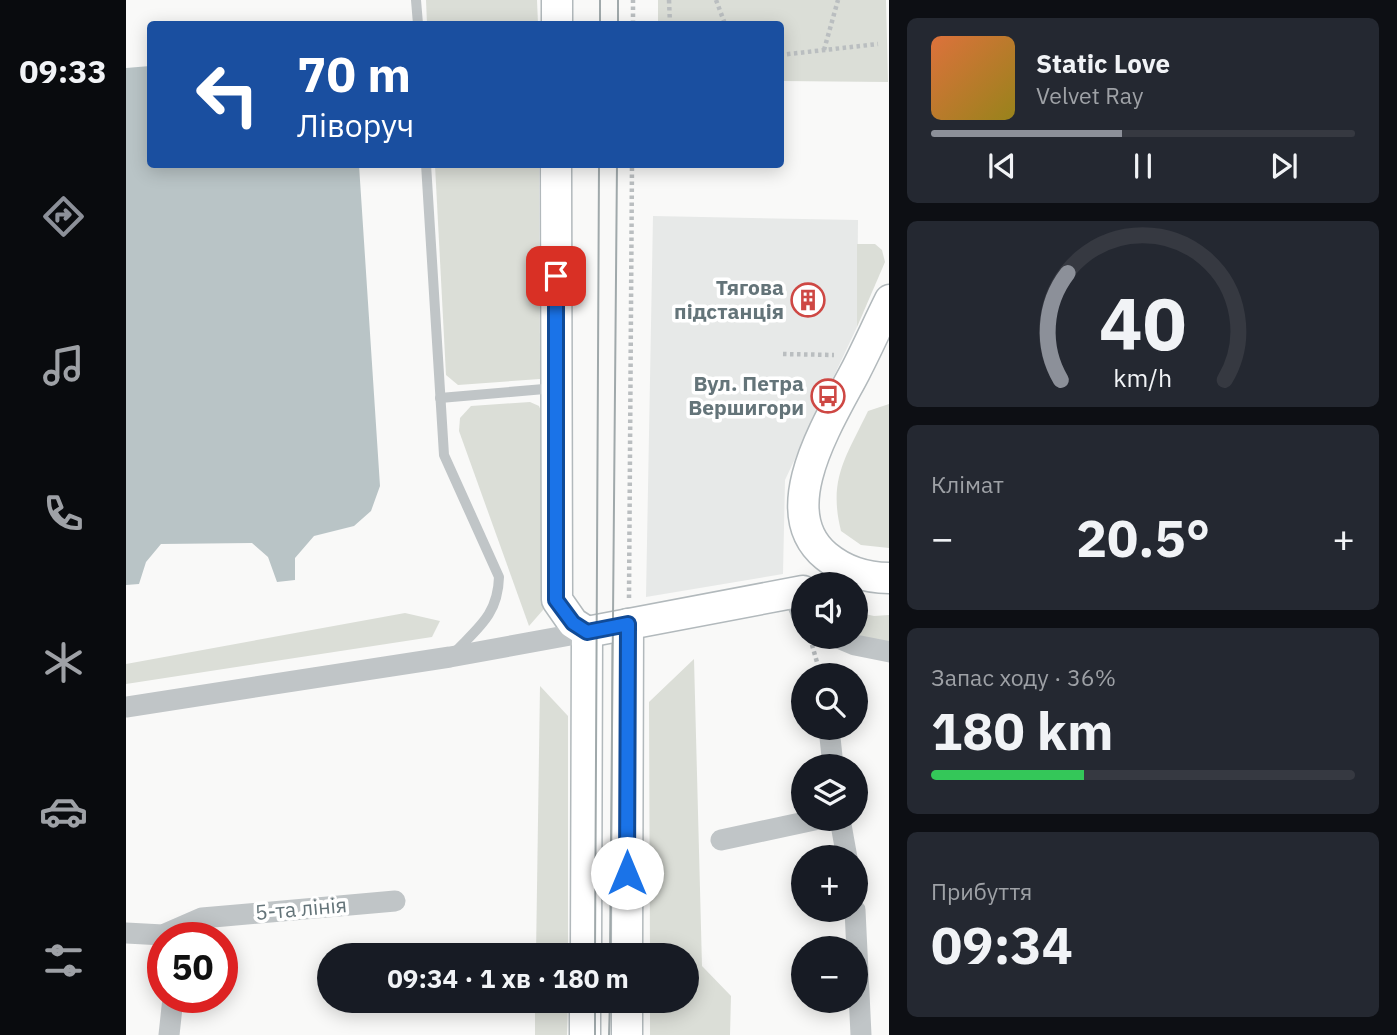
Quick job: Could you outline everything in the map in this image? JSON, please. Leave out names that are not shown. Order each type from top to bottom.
[{"type":"main road","points":[[556,0],[556,21]]},
{"type":"main road","points":[[556,168],[556,600],[573,623],[587,632],[791,600]]},
{"type":"main road","points":[[880,578],[836,565],[816,548],[803,520],[804,493],[815,450],[889,302]]},
{"type":"main road","points":[[806,572],[816,548]]},
{"type":"main road","points":[[627,943],[628,624]]},
{"type":"main road","points":[[586,943],[587,632]]},
{"type":"main road","points":[[585,1035],[586,1013]]},
{"type":"main road","points":[[627,1013],[627,1035]]},
{"type":"street","points":[[126,707],[450,657],[587,632]]},
{"type":"street","points":[[868,648],[889,652]]},
{"type":"street","points":[[721,840],[791,825]]},
{"type":"street","name":"5-та лінія","points":[[194,922],[202,918],[395,901]]},
{"type":"street","points":[[856,922],[861,1035]]},
{"type":"street","name":"5-та лінія","points":[[126,933],[147,935]]},
{"type":"street","points":[[169,1035],[171,1013]]},
{"type":"lane","points":[[416,0],[418,21]]},
{"type":"lane","points":[[426,168],[444,455],[499,577],[499,594],[491,614],[450,657]]},
{"type":"lane","points":[[440,398],[556,388]]},
{"type":"path","points":[[633,0],[633,21]]},
{"type":"path","points":[[669,0],[670,21]]},
{"type":"path","points":[[716,0],[724,21]]},
{"type":"path","points":[[824,50],[838,0]]},
{"type":"path","points":[[784,55],[878,44]]},
{"type":"path","points":[[628,624],[632,168]]},
{"type":"path","points":[[783,354],[863,353]]},
{"type":"shaded area","points":[[426,0],[537,0],[538,21],[427,21]]},
{"type":"shaded area","points":[[658,0],[886,0],[888,82],[784,81],[784,21],[658,21]]},
{"type":"shaded area","points":[[147,66],[147,168],[359,168],[380,486],[371,511],[354,526],[314,536],[295,558],[295,580],[277,582],[268,557],[252,543],[161,544],[146,562],[139,584],[126,585],[126,68]]},
{"type":"shaded area","points":[[435,168],[539,168],[540,379],[458,385],[446,375]]},
{"type":"shaded area","points":[[653,216],[858,220],[857,327],[785,480],[783,574],[646,597]]},
{"type":"shaded area","points":[[857,244],[875,244],[882,250],[885,262],[857,327]]},
{"type":"shaded area","points":[[530,402],[539,406],[543,416],[543,610],[529,626],[459,431],[460,418],[471,406]]},
{"type":"shaded area","points":[[889,404],[889,548],[861,545],[841,531],[837,497],[838,482],[846,455],[868,411]]},
{"type":"shaded area","points":[[405,613],[440,621],[432,637],[126,684],[126,664]]},
{"type":"shaded area","points":[[868,615],[889,615],[889,645],[868,640]]},
{"type":"shaded area","points":[[694,659],[702,966],[731,996],[730,1035],[650,1035],[650,1013],[699,1013],[699,943],[650,943],[649,702]]},
{"type":"shaded area","points":[[540,686],[568,716],[568,943],[536,943]]},
{"type":"shaded area","points":[[535,1013],[568,1013],[567,1035],[535,1035]]},
{"type":"tram line","points":[[600,0],[600,21]]},
{"type":"tram line","points":[[618,0],[618,21]]},
{"type":"tram line","points":[[595,943],[599,168]]},
{"type":"tram line","points":[[610,943],[617,168]]},
{"type":"tram line","points":[[595,1013],[595,1035]]},
{"type":"tram line","points":[[609,1035],[610,1013]]},
{"type":"place","name":"Тягова пiдстанцiя","points":[[808,300]]},
{"type":"place","name":"Вул. Петра Вершигори","points":[[828,396]]},
{"type":"route","points":[[556,276],[556,600],[573,623],[587,632],[628,624],[627,873]]}]
